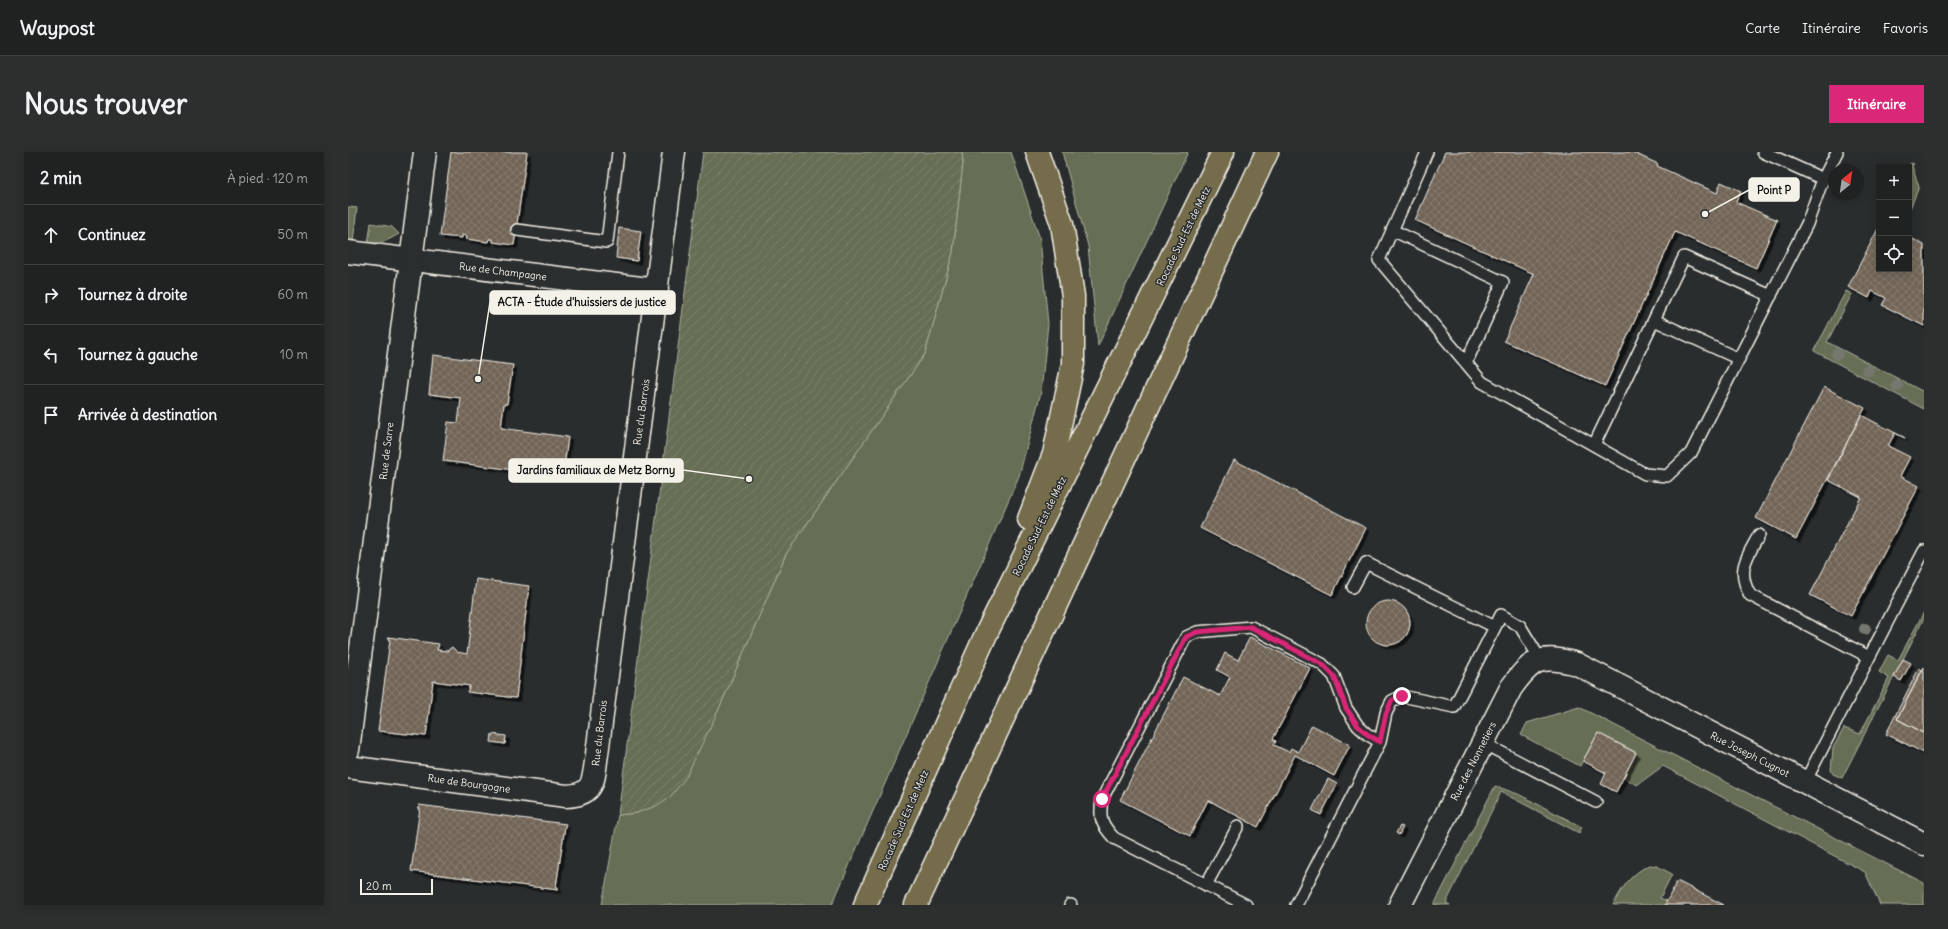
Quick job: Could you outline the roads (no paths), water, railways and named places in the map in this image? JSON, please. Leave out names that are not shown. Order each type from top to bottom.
[{"type":"highway","points":[[987,632],[1054,454],[1073,364],[1073,296],[1062,224],[1037,152]]},
{"type":"highway","name":"Rocade Sud-Est de Metz","points":[[865,905],[987,632],[1223,152]]},
{"type":"highway","points":[[916,905],[1267,152]]},
{"type":"highway","points":[[929,905],[948,836]]},
{"type":"street","name":"Rue de Sarre","points":[[348,750],[425,152]]},
{"type":"street","name":"Rue du Barrois","points":[[588,790],[593,779],[597,754],[674,152]]},
{"type":"street","name":"Rue de Champagne","points":[[348,252],[657,290]]},
{"type":"street","name":"Rue Joseph Cugnot","points":[[1540,659],[1557,658],[1577,664],[1924,844]]},
{"type":"street","name":"Rue des Nonnetiers","points":[[1400,905],[1511,688],[1525,669],[1540,659]]},
{"type":"street","name":"Rue de Bourgogne","points":[[348,767],[566,796],[579,796],[588,790]]},
{"type":"lane","points":[[517,230],[607,242],[618,152]]},
{"type":"lane","points":[[1427,152],[1379,260],[1482,382],[1645,474],[1667,476],[1691,453],[1807,224],[1823,179],[1837,152]]},
{"type":"lane","points":[[1763,152],[1823,179]]},
{"type":"lane","points":[[1392,230],[1503,282],[1466,363]]},
{"type":"lane","points":[[1594,445],[1684,257],[1771,296]]},
{"type":"lane","points":[[1654,320],[1739,359]]},
{"type":"lane","points":[[1759,535],[1746,560],[1742,574],[1744,585],[1750,595],[1870,656]]},
{"type":"lane","points":[[1805,782],[1924,551]]},
{"type":"lane","points":[[1353,587],[1366,563],[1495,626]]},
{"type":"lane","points":[[1296,905],[1380,742],[1386,713],[1392,700],[1402,696],[1454,707],[1501,616],[1520,626],[1540,659]]},
{"type":"lane","points":[[1246,905],[1114,838],[1105,828],[1100,817],[1102,799],[1186,637],[1197,632],[1251,627],[1322,664],[1334,676],[1346,708],[1358,726],[1380,742]]},
{"type":"lane","points":[[1483,743],[1596,802]]},
{"type":"lane","points":[[1206,885],[1238,826]]},
{"type":"place","name":"Point P","points":[[1705,214]]},
{"type":"place","name":"ACTA - Étude d'huissiers de justice","points":[[478,379]]},
{"type":"place","name":"Jardins familiaux de Metz Borny","points":[[749,479]]}]
